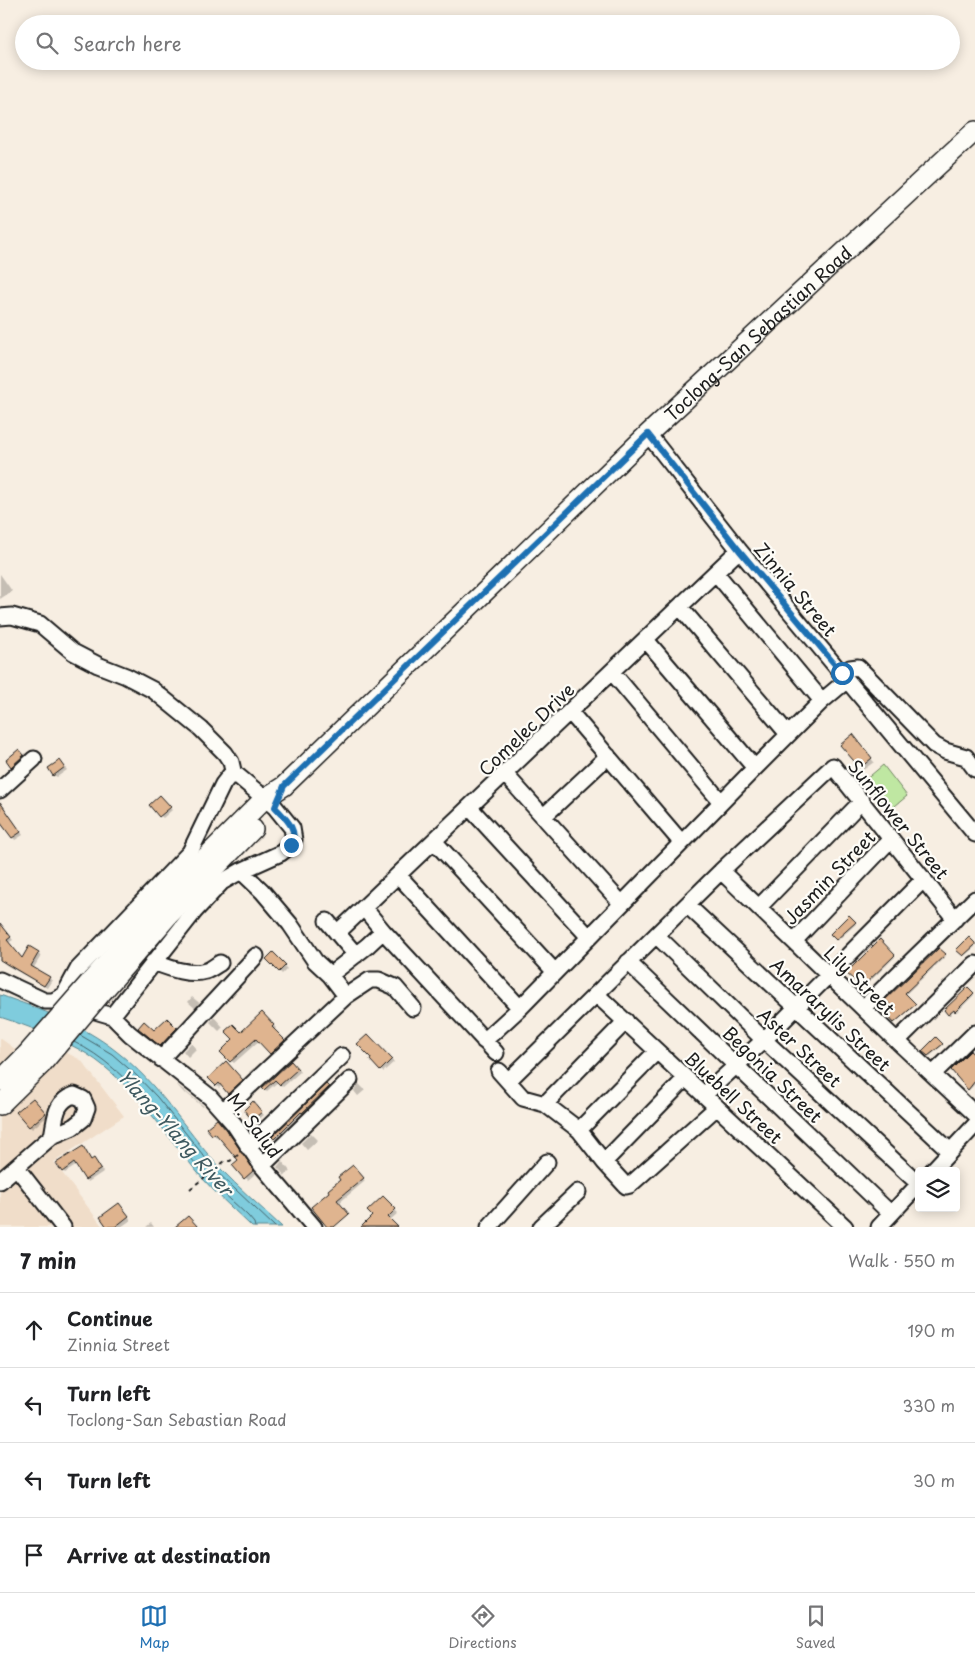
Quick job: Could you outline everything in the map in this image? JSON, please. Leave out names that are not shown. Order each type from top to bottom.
[{"type":"main road","name":"Toclong-San Sebastian Road","points":[[270,802],[284,786],[648,434],[975,131]]},
{"type":"main road","points":[[0,1105],[34,1060],[97,986],[159,904],[270,802]]},
{"type":"main road","points":[[0,1081],[34,1060]]},
{"type":"street","name":"Zinnia Street","points":[[648,434],[739,550],[975,834]]},
{"type":"street","name":"Comelec Drive","points":[[337,933],[739,550]]},
{"type":"street","points":[[716,573],[822,701]]},
{"type":"street","points":[[680,607],[788,734]]},
{"type":"street","points":[[0,617],[12,616],[40,624],[73,652],[153,690],[201,729],[225,753],[231,762],[234,775]]},
{"type":"street","points":[[646,640],[754,768]]},
{"type":"street","points":[[484,1041],[520,1008],[681,842],[822,701],[850,668],[858,667],[934,746],[966,758],[975,769]]},
{"type":"street","points":[[612,672],[721,802]]},
{"type":"street","points":[[570,712],[681,842]]},
{"type":"street","points":[[544,817],[608,756]]},
{"type":"street","points":[[0,790],[34,758]]},
{"type":"street","name":"Sunflower Street","points":[[722,870],[833,766],[955,918]]},
{"type":"street","points":[[505,774],[621,903]]},
{"type":"street","points":[[0,980],[44,1001],[53,1002],[64,995],[78,969],[190,852],[223,784],[230,775],[238,776],[270,802],[292,828],[294,840],[281,853],[222,882],[194,912],[112,1016],[64,995]]},
{"type":"street","points":[[759,907],[862,801]]},
{"type":"street","points":[[470,808],[589,937]]},
{"type":"street","name":"Jasmin Street","points":[[794,941],[892,839]]},
{"type":"street","points":[[434,841],[554,972]]},
{"type":"street","points":[[717,1107],[630,1185],[626,1186],[579,1130],[545,1104],[524,1098],[504,1075],[596,994],[722,870]]},
{"type":"street","name":"Lily Street","points":[[722,870],[828,975],[975,1113]]},
{"type":"street","points":[[241,871],[290,924],[316,961],[330,975],[346,996]]},
{"type":"street","points":[[398,875],[520,1008]]},
{"type":"street","points":[[704,1095],[764,1040],[924,879]]},
{"type":"street","points":[[863,1008],[975,899]]},
{"type":"street","name":"Amararylis Street","points":[[687,905],[950,1151]]},
{"type":"street","points":[[364,908],[496,1053]]},
{"type":"street","points":[[326,921],[356,955]]},
{"type":"street","points":[[330,975],[383,931]]},
{"type":"street","name":"Aster Street","points":[[656,935],[764,1040],[915,1180]]},
{"type":"street","points":[[161,1059],[256,956]]},
{"type":"street","points":[[153,962],[189,972],[206,971],[220,963]]},
{"type":"street","name":"Begonia Street","points":[[628,962],[891,1214]]},
{"type":"street","points":[[897,1041],[975,964]]},
{"type":"street","points":[[223,1111],[346,996],[370,980],[379,980],[395,987],[413,1008]]},
{"type":"street","name":"Bluebell Street","points":[[596,994],[845,1227]]},
{"type":"street","name":"M. Salud","points":[[112,1016],[161,1059],[195,1084],[223,1111],[246,1149],[314,1227]]},
{"type":"street","points":[[545,1104],[626,1022]]},
{"type":"street","points":[[933,1074],[975,1033]]},
{"type":"street","points":[[579,1130],[657,1051]]},
{"type":"street","points":[[246,1149],[342,1056]]},
{"type":"street","points":[[604,1162],[686,1078]]},
{"type":"street","points":[[262,1166],[350,1080]]},
{"type":"street","points":[[936,1167],[975,1125]]},
{"type":"street","points":[[0,1181],[52,1136]]},
{"type":"street","points":[[489,1227],[547,1162]]},
{"type":"street","points":[[17,1168],[64,1227]]},
{"type":"street","points":[[879,1227],[915,1188]]},
{"type":"street","points":[[541,1227],[578,1192]]},
{"type":"path","points":[[190,1189],[225,1162],[230,1161],[246,1149]]},
{"type":"shaded area","points":[[0,1038],[18,1051],[63,1051],[81,1060],[124,1116],[54,1162],[103,1227],[0,1227]]},
{"type":"green space","points":[[883,765],[907,796],[889,811],[864,781]]},
{"type":"water","name":"Ylang-Ylang River","points":[[0,995],[75,1025],[116,1051],[145,1077],[219,1167],[282,1227],[252,1227],[203,1179],[150,1112],[120,1081],[87,1054],[68,1043],[0,1017]]},
{"type":"building","points":[[853,734],[872,758],[860,768],[840,745]]},
{"type":"building","points":[[19,749],[24,755],[11,767],[6,760]]},
{"type":"building","points":[[60,760],[65,767],[53,776],[48,768]]},
{"type":"building","points":[[160,795],[171,807],[159,817],[149,805]]},
{"type":"building","points":[[0,802],[21,832],[12,838],[0,822]]},
{"type":"building","points":[[849,915],[856,922],[836,940],[830,934]]},
{"type":"building","points":[[0,923],[11,937],[7,940],[22,958],[29,946],[39,952],[31,966],[50,977],[44,986],[0,960]]},
{"type":"building","points":[[969,937],[975,945],[963,956],[956,950]]},
{"type":"building","points":[[880,939],[895,955],[862,987],[846,973]]},
{"type":"building","points":[[939,948],[946,954],[905,993],[916,1004],[894,1023],[888,1016],[895,1009],[885,1000]]},
{"type":"building","points":[[273,952],[286,965],[279,972],[266,959]]},
{"type":"building","points":[[968,987],[974,993],[955,1012],[954,1010],[948,1015],[944,1010]]},
{"type":"building","points":[[262,1012],[274,1025],[272,1027],[285,1040],[270,1054],[256,1039],[230,1062],[220,1052],[233,1039],[225,1031],[233,1024],[241,1032]]},
{"type":"building","points":[[167,1018],[177,1028],[160,1046],[138,1028],[144,1021],[154,1030]]},
{"type":"building","points":[[368,1034],[392,1059],[380,1071],[370,1060],[371,1058],[357,1044]]},
{"type":"building","points":[[936,1037],[943,1044],[928,1056],[922,1051]]},
{"type":"building","points":[[970,1051],[975,1055],[975,1081],[968,1090],[951,1070]]},
{"type":"building","points":[[226,1061],[243,1080],[228,1094],[219,1083],[216,1086],[208,1078]]},
{"type":"building","points":[[291,1061],[298,1069],[280,1085],[275,1080],[264,1090],[262,1088]]},
{"type":"building","points":[[326,1084],[329,1087],[274,1139],[272,1137]]},
{"type":"building","points":[[33,1098],[46,1113],[29,1127],[16,1112]]},
{"type":"building","points":[[253,1101],[262,1112],[252,1120],[244,1110]]},
{"type":"building","points":[[217,1119],[254,1170],[244,1179],[232,1165],[238,1160],[215,1133],[212,1135],[206,1128]]},
{"type":"building","points":[[83,1146],[91,1160],[94,1158],[101,1169],[85,1180],[74,1163],[62,1172],[56,1163]]},
{"type":"building","points":[[353,1165],[364,1178],[337,1200],[349,1214],[334,1227],[327,1227],[311,1207],[340,1180],[338,1177]]},
{"type":"building","points":[[383,1196],[396,1209],[388,1217],[398,1227],[361,1227],[372,1216],[367,1211]]},
{"type":"building","points":[[119,1203],[129,1216],[115,1227],[107,1227],[100,1217]]},
{"type":"building","points":[[188,1216],[198,1227],[175,1227]]},
{"type":"route","points":[[291,845],[294,840],[292,828],[275,807],[284,786],[648,434],[739,550],[842,673]]}]
